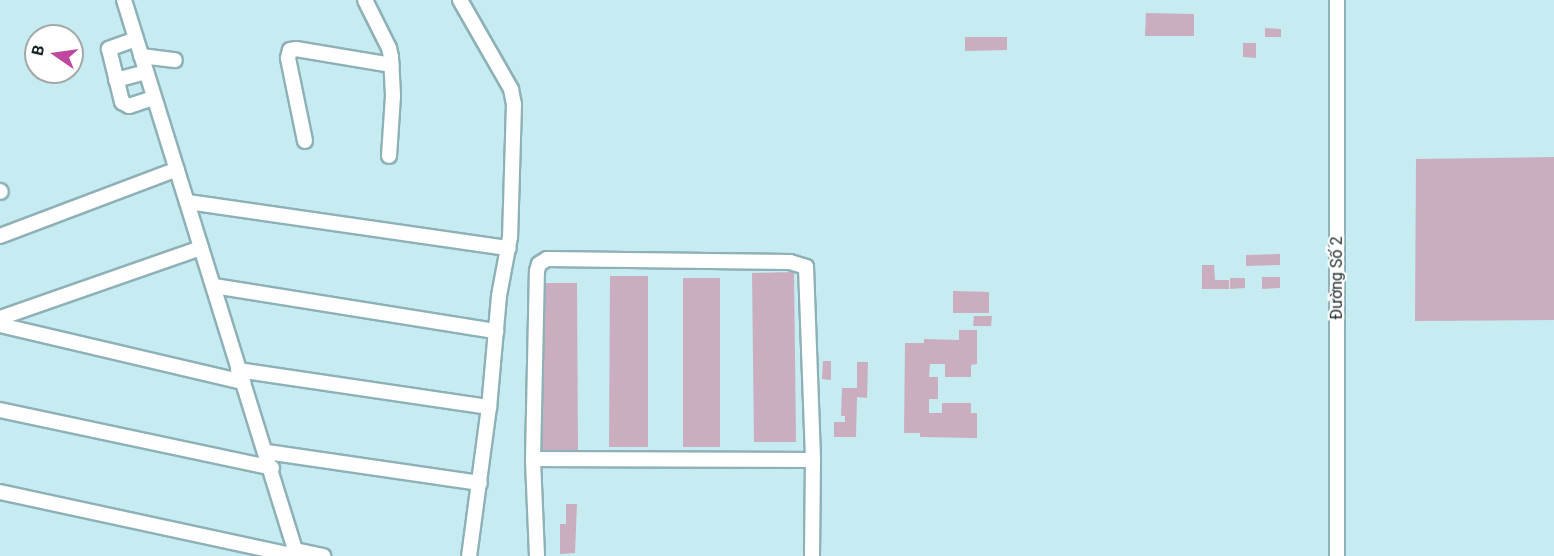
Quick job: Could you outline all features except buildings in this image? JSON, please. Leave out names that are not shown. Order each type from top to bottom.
[{"type":"street","points":[[124,0],[240,376],[272,468],[296,554]]},
{"type":"street","points":[[365,0],[389,48],[392,64],[389,156]]},
{"type":"street","points":[[460,0],[511,89],[514,104],[509,249],[503,269],[480,483],[469,556]]},
{"type":"street","name":"Đường Số 2","points":[[1337,0],[1337,556]]},
{"type":"street","points":[[136,39],[109,49],[116,80],[125,105],[154,98]]},
{"type":"street","points":[[305,141],[288,58],[290,50],[392,64]]},
{"type":"street","points":[[141,56],[175,60]]},
{"type":"street","points":[[116,80],[146,72]]},
{"type":"street","points":[[0,236],[177,169]]},
{"type":"street","points":[[188,202],[509,249]]},
{"type":"street","points":[[0,318],[201,248]]},
{"type":"street","points":[[537,556],[533,459],[537,271],[539,264],[547,259],[790,262],[806,267],[813,460],[812,556]]},
{"type":"street","points":[[214,286],[496,331]]},
{"type":"street","points":[[0,325],[240,376],[489,407]]},
{"type":"street","points":[[0,410],[272,468]]},
{"type":"street","points":[[267,452],[480,483]]},
{"type":"street","points":[[533,459],[813,460]]},
{"type":"street","points":[[0,492],[296,554],[323,556]]}]
